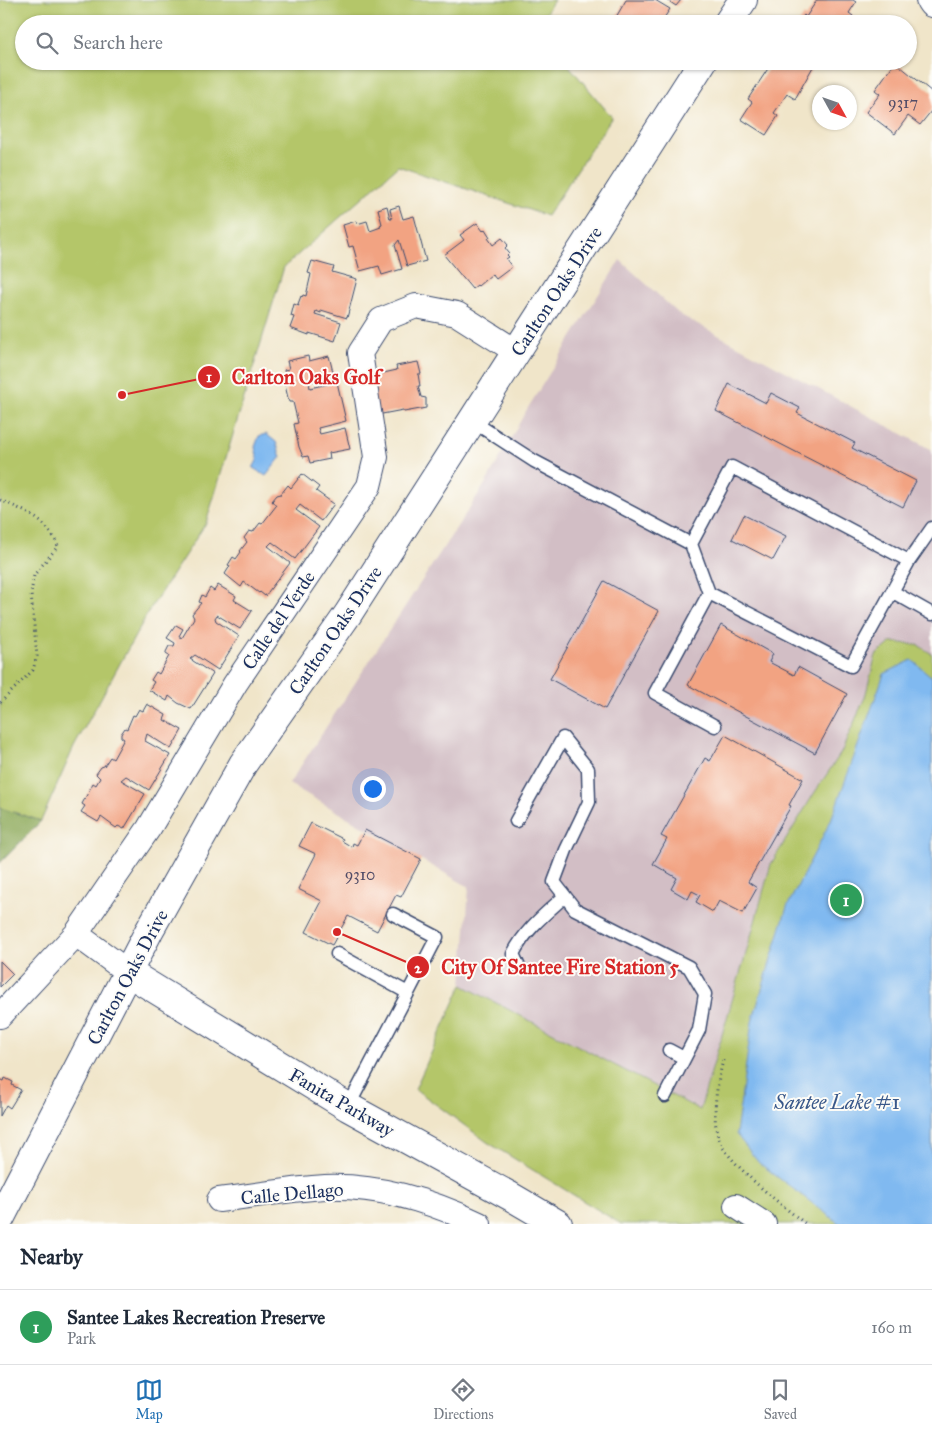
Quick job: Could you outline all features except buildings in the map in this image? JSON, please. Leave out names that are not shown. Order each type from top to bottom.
[{"type":"main road","points":[[733,15],[743,0]]},
{"type":"main road","name":"Carlton Oaks Drive","points":[[0,1219],[129,973],[149,931],[243,764],[348,614],[697,70]]},
{"type":"main road","name":"Fanita Parkway","points":[[129,973],[348,1107],[558,1224]]},
{"type":"street","name":"Calle del Verde","points":[[0,1016],[76,934],[149,828],[235,684],[368,486],[376,457],[360,353],[381,320],[416,306],[457,314],[517,352]]},
{"type":"street","points":[[76,934],[129,973]]},
{"type":"street","name":"Calle Dellago","points":[[219,1200],[324,1187],[353,1188],[410,1198],[442,1208],[479,1224]]},
{"type":"street","points":[[736,1206],[764,1224]]},
{"type":"lane","points":[[472,422],[534,461],[691,544],[709,593],[851,666],[909,562],[932,528]]},
{"type":"lane","points":[[691,544],[732,467],[909,562]]},
{"type":"lane","points":[[893,592],[932,614]]},
{"type":"lane","points":[[709,593],[656,693],[715,726]]},
{"type":"lane","points":[[516,821],[562,738],[588,769],[589,802],[566,850],[554,882],[575,909],[689,967],[705,994],[699,1030],[665,1096]]},
{"type":"lane","points":[[519,967],[513,954],[520,940],[540,918],[565,896]]},
{"type":"lane","points":[[348,1107],[437,937],[394,914]]},
{"type":"lane","points":[[337,954],[408,993]]},
{"type":"lane","points":[[669,1050],[684,1058]]},
{"type":"path","points":[[0,500],[35,517],[52,532],[58,546],[34,575],[31,594],[37,656],[34,670],[0,703]]},
{"type":"path","points":[[723,1060],[715,1097],[716,1129],[723,1148],[734,1161],[806,1224]]},
{"type":"shaded area","points":[[620,260],[679,314],[932,450],[932,654],[918,645],[876,655],[865,697],[841,753],[771,864],[700,1110],[462,985],[469,887],[289,784],[487,481],[526,411]]},
{"type":"green space","points":[[0,0],[554,0],[545,15],[15,15],[15,70],[573,70],[612,117],[547,216],[398,166],[284,267],[206,523],[150,609],[74,747],[41,821],[0,808]]},
{"type":"green space","points":[[892,642],[918,645],[932,654],[932,1224],[621,1224],[487,1142],[415,1089],[462,985],[700,1110],[771,864],[841,753],[865,697],[876,655]]},
{"type":"green space","points":[[0,808],[41,821],[0,863]]},
{"type":"water","points":[[266,434],[276,442],[281,457],[266,476],[253,468],[258,459],[255,447],[259,436]]},
{"type":"water","name":"Santee Lake #1","points":[[912,660],[932,677],[932,1224],[840,1224],[759,1163],[736,1134],[752,1022],[787,907],[831,820],[884,674]]},
{"type":"place","name":"Carlton Oaks Golf","points":[[122,395]]},
{"type":"place","name":"Santee Lakes Recreation Preserve","points":[[846,900]]},
{"type":"place","name":"City Of Santee Fire Station 5","points":[[337,932]]}]
